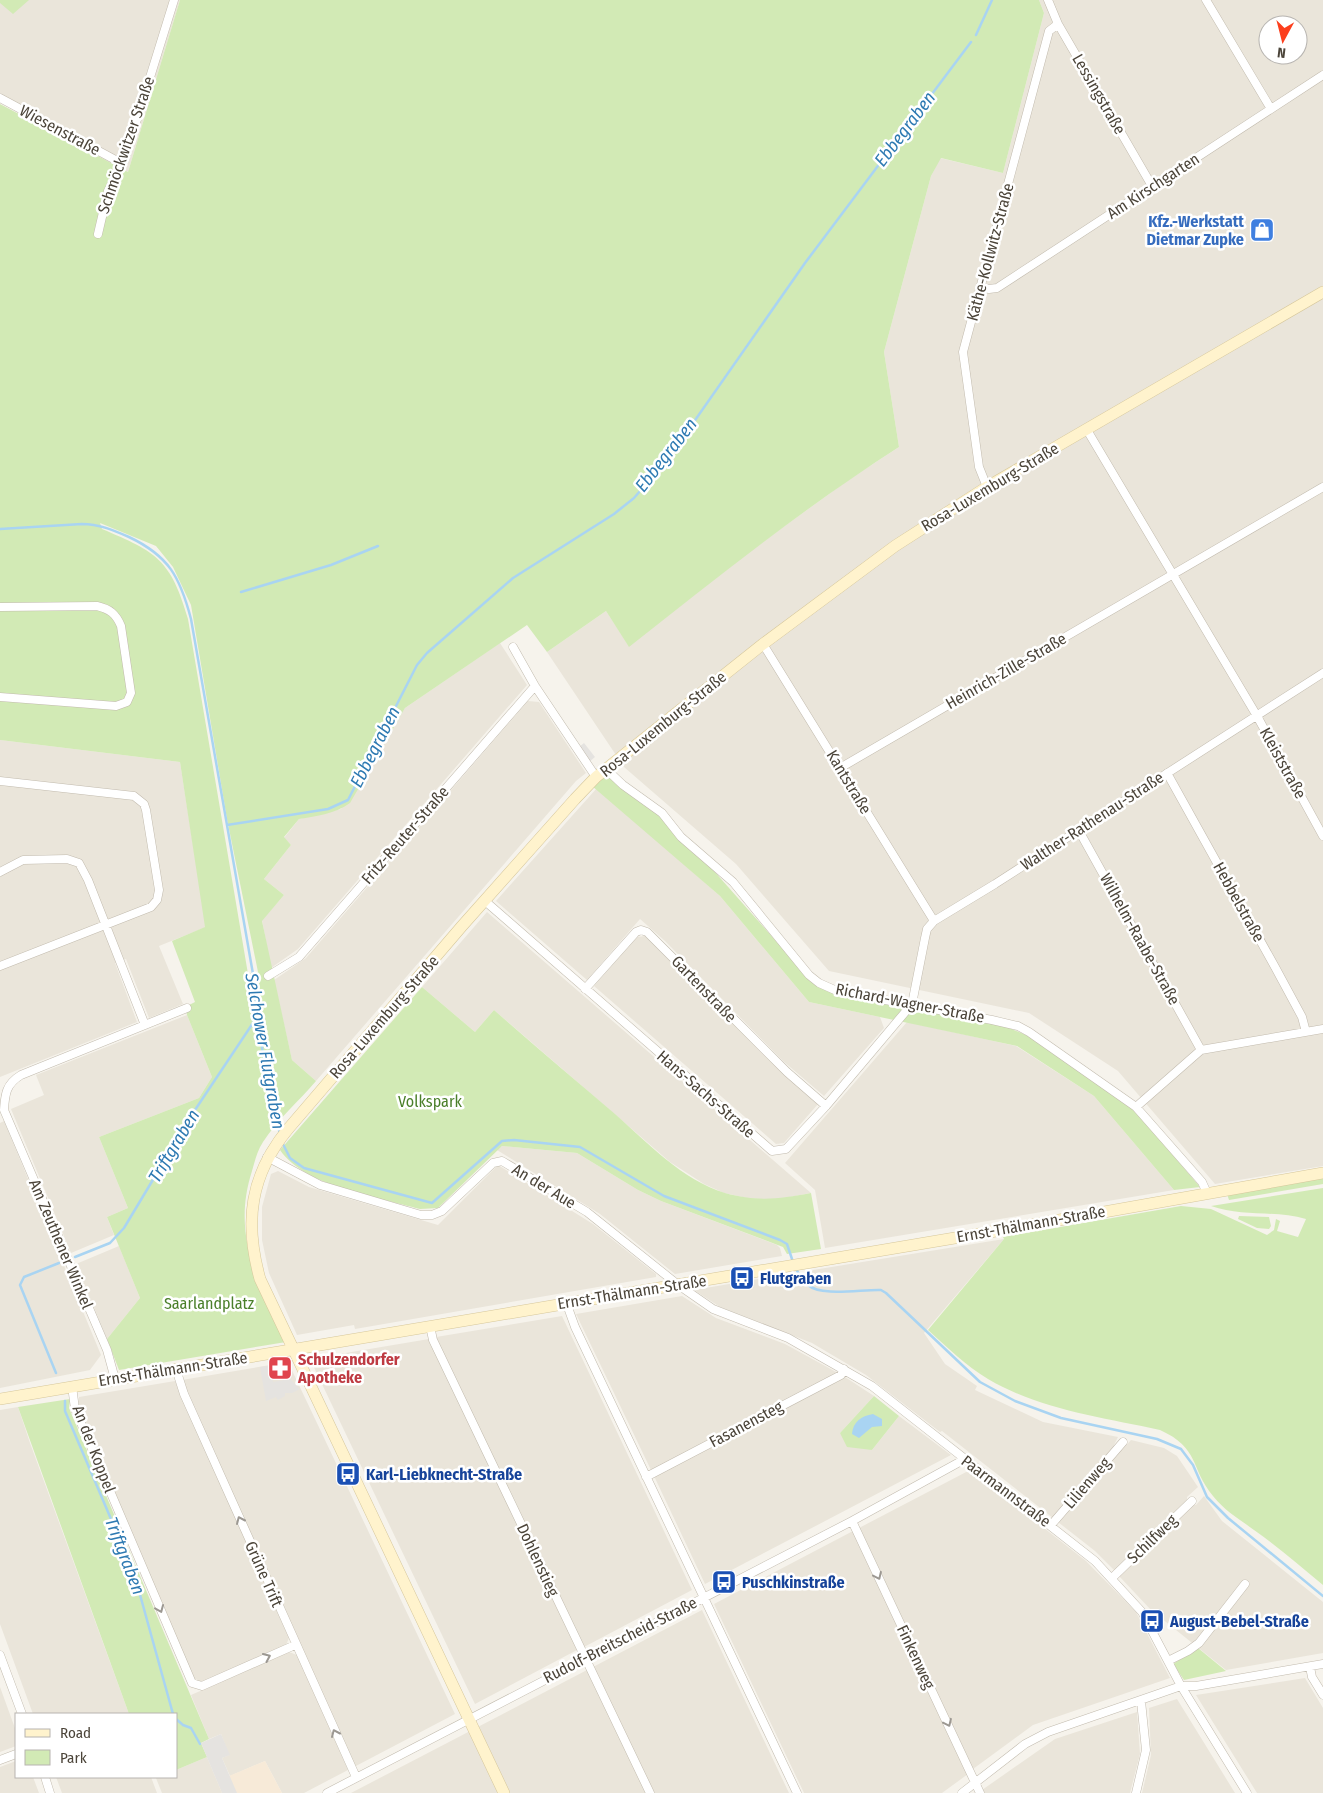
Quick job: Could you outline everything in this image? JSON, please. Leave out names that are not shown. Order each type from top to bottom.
[{"type":"street","name":"Schmöckwitzer Straße","points":[[98,234],[108,191],[121,163],[124,161],[174,0]]},
{"type":"street","name":"Lessingstraße","points":[[1048,0],[1058,24],[1152,186]]},
{"type":"street","points":[[1206,0],[1271,109]]},
{"type":"street","name":"Käthe-Kollwitz-Straße","points":[[987,487],[979,466],[963,358],[980,287],[1049,31],[1058,24]]},
{"type":"street","name":"Am Kirschgarten","points":[[980,287],[997,288],[1323,75]]},
{"type":"street","name":"Wiesenstraße","points":[[0,98],[121,163]]},
{"type":"street","name":"Rosa-Luxemburg-Straße","points":[[293,1350],[260,1279],[253,1242],[253,1202],[258,1179],[267,1157],[288,1129],[574,798],[596,777],[763,644],[880,556],[987,487],[1323,292]]},
{"type":"street","points":[[1087,430],[1257,716]]},
{"type":"street","name":"Heinrich-Zille-Straße","points":[[840,768],[1323,487]]},
{"type":"street","points":[[0,607],[97,606],[110,610],[117,616],[121,626],[131,693],[127,702],[116,706],[0,698]]},
{"type":"street","name":"Kantstraße","points":[[763,644],[934,921]]},
{"type":"street","points":[[513,647],[535,686],[596,777]]},
{"type":"street","name":"Walther-Rathenau-Straße","points":[[934,921],[995,884],[1323,673]]},
{"type":"street","name":"Fritz-Reuter-Straße","points":[[268,976],[299,957],[535,686]]},
{"type":"street","name":"Kleiststraße","points":[[1257,716],[1323,836]]},
{"type":"street","name":"Richard-Wagner-Straße","points":[[606,770],[623,785],[662,813],[681,837],[733,882],[816,981],[838,991],[1018,1026],[1045,1042],[1136,1106],[1202,1182],[1206,1194]]},
{"type":"street","name":"Hebbelstraße","points":[[1167,773],[1302,1017],[1306,1032]]},
{"type":"street","points":[[0,781],[134,796],[144,804],[158,897],[151,907],[0,966]]},
{"type":"street","name":"Wilhelm-Raabe-Straße","points":[[1078,829],[1201,1050]]},
{"type":"street","points":[[0,872],[23,860],[74,860],[82,867],[106,924],[144,1025]]},
{"type":"street","name":"Hans-Sachs-Straße","points":[[485,901],[772,1150],[786,1149],[826,1106],[912,1004]]},
{"type":"street","points":[[912,1004],[924,938],[927,929],[934,921]]},
{"type":"street","name":"Gartenstraße","points":[[586,989],[636,932],[641,930],[646,932],[787,1072],[826,1106]]},
{"type":"street","name":"Am Zeuthener Winkel","points":[[115,1379],[107,1350],[2,1111],[5,1092],[14,1079],[187,1008]]},
{"type":"street","points":[[1136,1106],[1201,1050],[1323,1029]]},
{"type":"street","name":"An der Aue","points":[[267,1157],[320,1185],[420,1214],[432,1215],[442,1212],[493,1163],[502,1161],[587,1212],[677,1284]]},
{"type":"street","name":"Ernst-Thälmann-Straße","points":[[0,1399],[803,1262],[1008,1229],[1323,1173]]},
{"type":"street","name":"Paarmannstraße","points":[[677,1284],[713,1309],[788,1338],[872,1386],[1095,1560],[1142,1612],[1182,1686],[1247,1793]]},
{"type":"street","points":[[566,1302],[570,1316],[797,1793]]},
{"type":"street","name":"Dohlenstieg","points":[[430,1326],[433,1340],[650,1793]]},
{"type":"street","points":[[293,1350],[504,1793]]},
{"type":"street","name":"Grüne Trift","points":[[176,1369],[177,1378],[356,1777]]},
{"type":"street","name":"Fasanensteg","points":[[646,1477],[841,1375],[844,1369]]},
{"type":"street","name":"An der Koppel","points":[[72,1386],[75,1409],[192,1683],[202,1686],[295,1644]]},
{"type":"street","name":"Lilienweg","points":[[1051,1525],[1123,1442]]},
{"type":"street","name":"Rudolf-Breitscheid-Straße","points":[[328,1793],[852,1520],[964,1459]]},
{"type":"street","name":"Schilfweg","points":[[1112,1578],[1192,1501]]},
{"type":"street","name":"Finkenweg","points":[[852,1520],[980,1793]]},
{"type":"street","points":[[1168,1661],[1188,1651],[1199,1642],[1245,1584]]},
{"type":"street","points":[[0,1655],[22,1713]]},
{"type":"street","points":[[962,1793],[1025,1744],[1048,1732],[1182,1686],[1196,1686],[1323,1664]]},
{"type":"street","points":[[1310,1667],[1312,1677],[1323,1695]]},
{"type":"street","points":[[1136,1793],[1146,1750],[1141,1701]]},
{"type":"street","points":[[0,1760],[15,1754]]},
{"type":"street","points":[[45,1778],[50,1793]]},
{"type":"shaded area","points":[[0,0],[180,0],[128,172],[0,103]]},
{"type":"shaded area","points":[[1039,0],[1323,0],[1323,1166],[1215,1184],[1118,1071],[1029,1013],[829,971],[736,864],[624,767],[547,652],[606,611],[629,646],[753,549],[847,481],[899,447],[884,352],[931,176],[940,158],[1003,173],[1044,13]]},
{"type":"shaded area","points":[[500,643],[527,685],[298,949],[271,968],[262,920],[284,895],[264,879],[291,845],[284,838],[299,819],[341,809],[405,708]]},
{"type":"shaded area","points":[[528,701],[539,702],[586,773],[576,781],[316,1081],[292,1060],[274,980],[306,958]]},
{"type":"shaded area","points":[[0,740],[180,762],[206,927],[159,946],[183,1004],[149,1018],[126,959],[115,963],[137,1022],[0,1077]]},
{"type":"shaded area","points":[[584,743],[595,757],[589,762],[579,747]]},
{"type":"shaded area","points":[[597,788],[720,896],[809,1002],[880,1017],[884,1028],[824,1096],[783,1061],[665,941],[640,919],[587,980],[496,901]]},
{"type":"shaded area","points":[[487,912],[811,1193],[774,1200],[747,1198],[724,1193],[704,1184],[670,1162],[494,1010],[475,1032],[422,987]]},
{"type":"shaded area","points":[[645,936],[777,1067],[818,1104],[784,1143],[776,1144],[594,986],[637,937]]},
{"type":"shaded area","points":[[187,1015],[212,1077],[199,1098],[99,1137],[128,1208],[107,1217],[114,1235],[71,1253],[11,1109],[44,1095],[36,1075]]},
{"type":"shaded area","points":[[907,1022],[1016,1046],[1094,1096],[1174,1190],[825,1248],[815,1190],[785,1163]]},
{"type":"shaded area","points":[[4,1121],[101,1355],[90,1370],[0,1388],[0,1123]]},
{"type":"shaded area","points":[[502,1146],[577,1153],[638,1190],[661,1201],[777,1245],[782,1256],[675,1274],[600,1214],[497,1150]]},
{"type":"shaded area","points":[[498,1165],[593,1224],[656,1274],[656,1277],[355,1329],[354,1325],[297,1335],[269,1273],[262,1240],[262,1207],[271,1174],[278,1171],[309,1187],[438,1225]]},
{"type":"shaded area","points":[[1004,1239],[924,1333],[945,1364],[977,1386],[975,1390],[1043,1422],[1118,1437],[1113,1447],[1053,1518],[942,1431],[940,1432],[866,1375],[812,1343],[720,1307],[694,1290],[782,1275],[796,1278],[802,1285],[813,1270]]},
{"type":"shaded area","points":[[119,1246],[140,1298],[107,1339],[76,1264]]},
{"type":"shaded area","points":[[682,1296],[716,1318],[785,1344],[838,1373],[651,1470],[576,1314]]},
{"type":"shaded area","points":[[562,1316],[692,1590],[584,1647],[436,1337]]},
{"type":"shaded area","points":[[429,1339],[577,1650],[475,1704],[310,1359]]},
{"type":"shaded area","points":[[288,1362],[455,1714],[354,1767],[182,1380]]},
{"type":"shaded area","points":[[270,1366],[273,1382],[290,1379],[300,1389],[292,1393],[285,1393],[285,1396],[278,1400],[276,1397],[266,1401],[260,1367]]},
{"type":"shaded area","points":[[845,1377],[874,1396],[840,1433],[872,1450],[899,1416],[951,1455],[705,1584],[654,1476]]},
{"type":"shaded area","points":[[175,1381],[289,1638],[286,1645],[203,1682],[192,1678],[78,1407],[79,1397]]},
{"type":"shaded area","points":[[18,1407],[129,1713],[33,1713],[0,1624],[0,1410]]},
{"type":"shaded area","points":[[1131,1440],[1164,1448],[1177,1456],[1198,1487],[1115,1571],[1095,1551],[1058,1522],[1119,1451]]},
{"type":"shaded area","points":[[970,1470],[1086,1561],[1136,1612],[1170,1678],[1033,1725],[973,1769],[859,1528]]},
{"type":"shaded area","points":[[1204,1496],[1222,1521],[1323,1602],[1323,1653],[1226,1670],[1151,1610],[1119,1576],[1192,1505],[1196,1505]]},
{"type":"shaded area","points":[[853,1531],[968,1774],[942,1793],[804,1793],[714,1604]]},
{"type":"shaded area","points":[[702,1610],[789,1793],[653,1793],[593,1667]]},
{"type":"shaded area","points":[[289,1652],[297,1655],[348,1770],[304,1793],[282,1793],[265,1761],[230,1776],[222,1758],[229,1755],[221,1734],[209,1739],[191,1695]]},
{"type":"shaded area","points":[[587,1670],[646,1793],[351,1793]]},
{"type":"shaded area","points":[[1305,1678],[1323,1708],[1323,1793],[1257,1793],[1196,1695]]},
{"type":"shaded area","points":[[0,1687],[15,1728],[15,1746],[0,1752]]},
{"type":"shaded area","points":[[1177,1699],[1235,1793],[1142,1793],[1151,1755],[1149,1708]]},
{"type":"shaded area","points":[[1137,1712],[1140,1754],[1130,1793],[983,1793],[982,1790],[1055,1739]]},
{"type":"shaded area","points":[[221,1734],[230,1755],[222,1758],[237,1793],[222,1793],[201,1743]]},
{"type":"shaded area","points":[[207,1757],[222,1793],[162,1793],[156,1778],[178,1778],[178,1769]]},
{"type":"shaded area","points":[[15,1761],[15,1778],[33,1778],[39,1793],[0,1793],[0,1767]]},
{"type":"shaded area","points":[[265,1761],[282,1793],[222,1793],[217,1781]]},
{"type":"shaded area","points":[[56,1778],[151,1778],[157,1793],[62,1793]]},
{"type":"green space","points":[[0,0],[29,0],[13,14],[0,3]]},
{"type":"green space","name":"Saarlandplatz","points":[[180,0],[1039,0],[1044,13],[1003,173],[941,158],[931,176],[884,352],[899,447],[795,519],[629,647],[606,611],[547,652],[527,625],[405,708],[350,803],[332,812],[299,819],[284,837],[291,845],[264,879],[284,895],[262,921],[292,1060],[316,1081],[275,1126],[261,1145],[246,1195],[245,1217],[246,1239],[251,1260],[266,1300],[286,1342],[119,1370],[107,1339],[140,1298],[107,1217],[128,1208],[99,1137],[199,1098],[212,1077],[187,1015],[185,1007],[195,1002],[172,941],[205,927],[180,762],[0,740],[0,104],[128,172]],"holes":[[[100,523],[156,546],[173,567],[191,605],[227,819],[258,972],[248,974],[188,619],[182,599],[168,571],[159,560],[136,544],[102,529]]]},
{"type":"green space","points":[[604,778],[610,778],[652,809],[714,871],[814,984],[1000,1024],[1033,1038],[1134,1109],[1200,1187],[1174,1190],[1094,1096],[1017,1046],[809,1002],[720,896],[592,786]]},
{"type":"green space","name":"Volkspark","points":[[422,987],[475,1032],[494,1010],[666,1160],[709,1187],[737,1196],[758,1199],[811,1193],[821,1249],[787,1254],[783,1247],[661,1201],[638,1190],[577,1153],[502,1146],[438,1208],[420,1209],[364,1195],[324,1182],[292,1163],[280,1150]]},
{"type":"green space","points":[[1323,1178],[1323,1184],[1229,1200],[1227,1194]]},
{"type":"green space","points":[[1323,1188],[1323,1585],[1223,1506],[1206,1486],[1188,1451],[1173,1437],[1160,1430],[1072,1411],[1008,1390],[972,1368],[928,1330],[1004,1239],[1003,1237],[1181,1206],[1211,1209],[1267,1235],[1274,1230],[1276,1219],[1280,1221],[1277,1231],[1298,1237],[1306,1219],[1294,1216],[1235,1211],[1211,1206]]},
{"type":"green space","points":[[1239,1216],[1269,1217],[1271,1226],[1269,1229],[1257,1228],[1238,1219]]},
{"type":"green space","points":[[874,1396],[899,1416],[872,1450],[847,1447],[840,1433]]},
{"type":"green space","points":[[70,1399],[69,1408],[209,1739],[201,1743],[207,1757],[178,1769],[178,1713],[129,1713],[18,1407]]},
{"type":"green space","points":[[1198,1648],[1226,1671],[1184,1680],[1173,1664]]},
{"type":"water","points":[[873,1414],[882,1419],[882,1426],[872,1427],[859,1438],[852,1434],[858,1420]]},
{"type":"waterway","name":"Ebbegraben","points":[[976,35],[992,0]]},
{"type":"waterway","name":"Ebbegraben","points":[[227,825],[328,809],[348,800],[417,665],[427,653],[513,578],[614,514],[634,498],[670,456],[805,263],[971,42]]},
{"type":"waterway","name":"Selchower Flutgraben","points":[[0,529],[82,524],[106,528],[129,537],[154,552],[171,569],[177,580],[191,619],[253,974],[263,1055],[280,1134]]},
{"type":"waterway","points":[[241,592],[331,565],[378,546]]},
{"type":"waterway","name":"Triftgraben","points":[[75,1257],[110,1243],[124,1228],[193,1113],[257,1017]]},
{"type":"waterway","name":"Selchower Flutgraben","points":[[283,1144],[290,1158],[304,1168],[432,1203],[502,1141],[514,1140],[580,1147],[664,1196],[780,1240],[787,1244],[793,1262]]},
{"type":"waterway","name":"Triftgraben","points":[[56,1373],[20,1285],[24,1277],[59,1263]]},
{"type":"waterway","name":"Selchower Flutgraben","points":[[796,1269],[804,1282],[814,1289],[832,1292],[881,1290],[886,1293],[980,1382],[1015,1401],[1061,1418],[1157,1439],[1181,1449],[1193,1465],[1207,1497],[1228,1518],[1323,1596]]},
{"type":"waterway","name":"Triftgraben","points":[[65,1401],[65,1411],[134,1573],[173,1713]]},
{"type":"waterway","name":"Triftgraben","points":[[178,1721],[191,1728],[200,1744]]},
{"type":"place","name":"Kfz.-Werkstatt Dietmar Zupke","points":[[1262,230]]},
{"type":"place","name":"Flutgraben","points":[[742,1278]]},
{"type":"place","name":"Schulzendorfer Apotheke","points":[[280,1368]]},
{"type":"place","name":"Karl-Liebknecht-Straße","points":[[348,1474]]},
{"type":"place","name":"Puschkinstraße","points":[[724,1582]]},
{"type":"place","name":"August-Bebel-Straße","points":[[1152,1621]]}]
